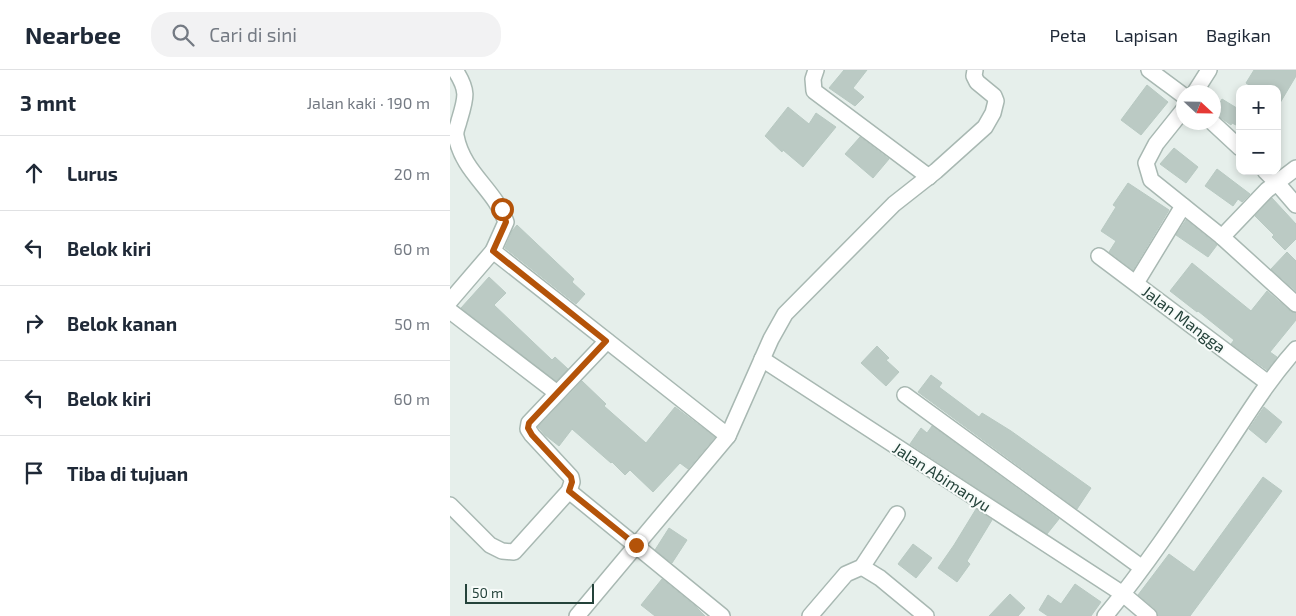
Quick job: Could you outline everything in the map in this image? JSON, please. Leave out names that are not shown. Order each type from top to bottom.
[{"type":"street","points":[[450,301],[493,251],[506,222],[502,209],[466,164],[456,134],[466,96],[464,84],[455,70]]},
{"type":"street","points":[[816,70],[813,79],[814,91],[929,177]]},
{"type":"street","points":[[577,616],[728,436],[771,339],[785,314],[894,204],[929,177],[985,127],[993,113],[996,101],[994,96],[977,82],[974,76],[975,70]]},
{"type":"street","points":[[1149,70],[1176,90]]},
{"type":"street","points":[[1199,85],[1209,70]]},
{"type":"street","points":[[1176,119],[1156,144],[1146,164],[1151,180],[1222,237],[1296,304]]},
{"type":"street","points":[[1221,130],[1236,144]]},
{"type":"street","points":[[1222,237],[1267,190],[1296,168]]},
{"type":"street","points":[[1269,175],[1296,205]]},
{"type":"street","points":[[1136,283],[1183,206]]},
{"type":"street","points":[[493,251],[728,436]]},
{"type":"street","name":"Jalan Mangga","points":[[1099,256],[1268,383]]},
{"type":"street","points":[[450,311],[558,392]]},
{"type":"street","points":[[450,505],[490,545],[502,551],[514,552],[569,491],[572,482],[571,477],[532,435],[528,428],[529,423],[606,341]]},
{"type":"street","points":[[1105,616],[1123,594],[1170,527],[1268,383],[1296,349]]},
{"type":"street","name":"Jalan Abimanyu","points":[[762,359],[1123,594],[1149,616]]},
{"type":"street","points":[[905,395],[1141,567]]},
{"type":"street","points":[[569,491],[722,616]]},
{"type":"street","points":[[810,616],[846,574],[862,567],[897,514]]},
{"type":"street","points":[[862,567],[880,578],[926,616]]},
{"type":"building","points":[[844,70],[867,70],[853,88],[864,97],[855,106],[829,88]]},
{"type":"building","points":[[1254,70],[1296,70],[1296,76],[1281,101],[1281,85],[1249,85],[1246,83]]},
{"type":"building","points":[[1147,85],[1168,102],[1141,135],[1121,120]]},
{"type":"building","points":[[1222,99],[1236,108],[1236,125],[1232,123],[1231,125],[1221,118]]},
{"type":"building","points":[[788,107],[809,124],[816,113],[836,127],[803,167],[783,150],[782,152],[765,136]]},
{"type":"building","points":[[860,137],[889,159],[873,178],[845,154]]},
{"type":"building","points":[[1174,148],[1198,167],[1186,183],[1160,164]]},
{"type":"building","points":[[1217,169],[1250,194],[1242,202],[1238,199],[1233,206],[1205,186]]},
{"type":"building","points":[[1128,183],[1169,210],[1133,270],[1109,252],[1116,241],[1101,231],[1116,207],[1113,205]]},
{"type":"building","points":[[1272,198],[1296,224],[1296,239],[1285,250],[1272,237],[1274,235],[1255,216]]},
{"type":"building","points":[[1186,220],[1217,245],[1208,257],[1176,235]]},
{"type":"building","points":[[517,225],[574,279],[572,282],[585,294],[576,304],[505,248],[512,231]]},
{"type":"building","points":[[1287,252],[1296,261],[1296,291],[1271,269]]},
{"type":"building","points":[[1192,263],[1251,311],[1267,291],[1290,311],[1296,313],[1296,320],[1270,352],[1277,357],[1267,370],[1231,344],[1234,340],[1170,291]]},
{"type":"building","points":[[489,277],[506,293],[494,305],[552,360],[555,357],[568,369],[556,381],[461,308]]},
{"type":"building","points":[[877,346],[889,358],[886,360],[899,372],[886,386],[861,363]]},
{"type":"building","points":[[931,375],[942,383],[939,387],[979,417],[982,413],[1011,431],[1091,488],[1077,509],[918,392]]},
{"type":"building","points":[[582,381],[606,404],[604,406],[646,443],[675,407],[715,437],[688,469],[680,463],[653,492],[630,470],[625,475],[572,429],[559,446],[538,427]]},
{"type":"building","points":[[1264,407],[1282,422],[1266,443],[1249,429]]},
{"type":"building","points":[[932,426],[1059,519],[1047,534],[910,444],[921,428],[927,433]]},
{"type":"building","points":[[1263,477],[1282,491],[1190,616],[1158,616],[1155,609],[1138,595],[1169,554],[1194,572]]},
{"type":"building","points":[[976,509],[992,520],[967,561],[970,564],[957,582],[938,568]]},
{"type":"building","points":[[669,528],[687,540],[672,563],[655,550]]},
{"type":"building","points":[[913,544],[932,558],[916,578],[898,564]]},
{"type":"building","points":[[662,579],[705,616],[655,616],[641,605]]},
{"type":"building","points":[[1075,584],[1101,602],[1091,616],[1048,616],[1039,610],[1048,595],[1061,604]]},
{"type":"building","points":[[1010,594],[1025,608],[1018,616],[989,616]]},
{"type":"route","points":[[502,209],[506,222],[493,251],[606,341],[529,423],[528,428],[532,435],[571,477],[572,482],[569,491],[636,545]]}]
